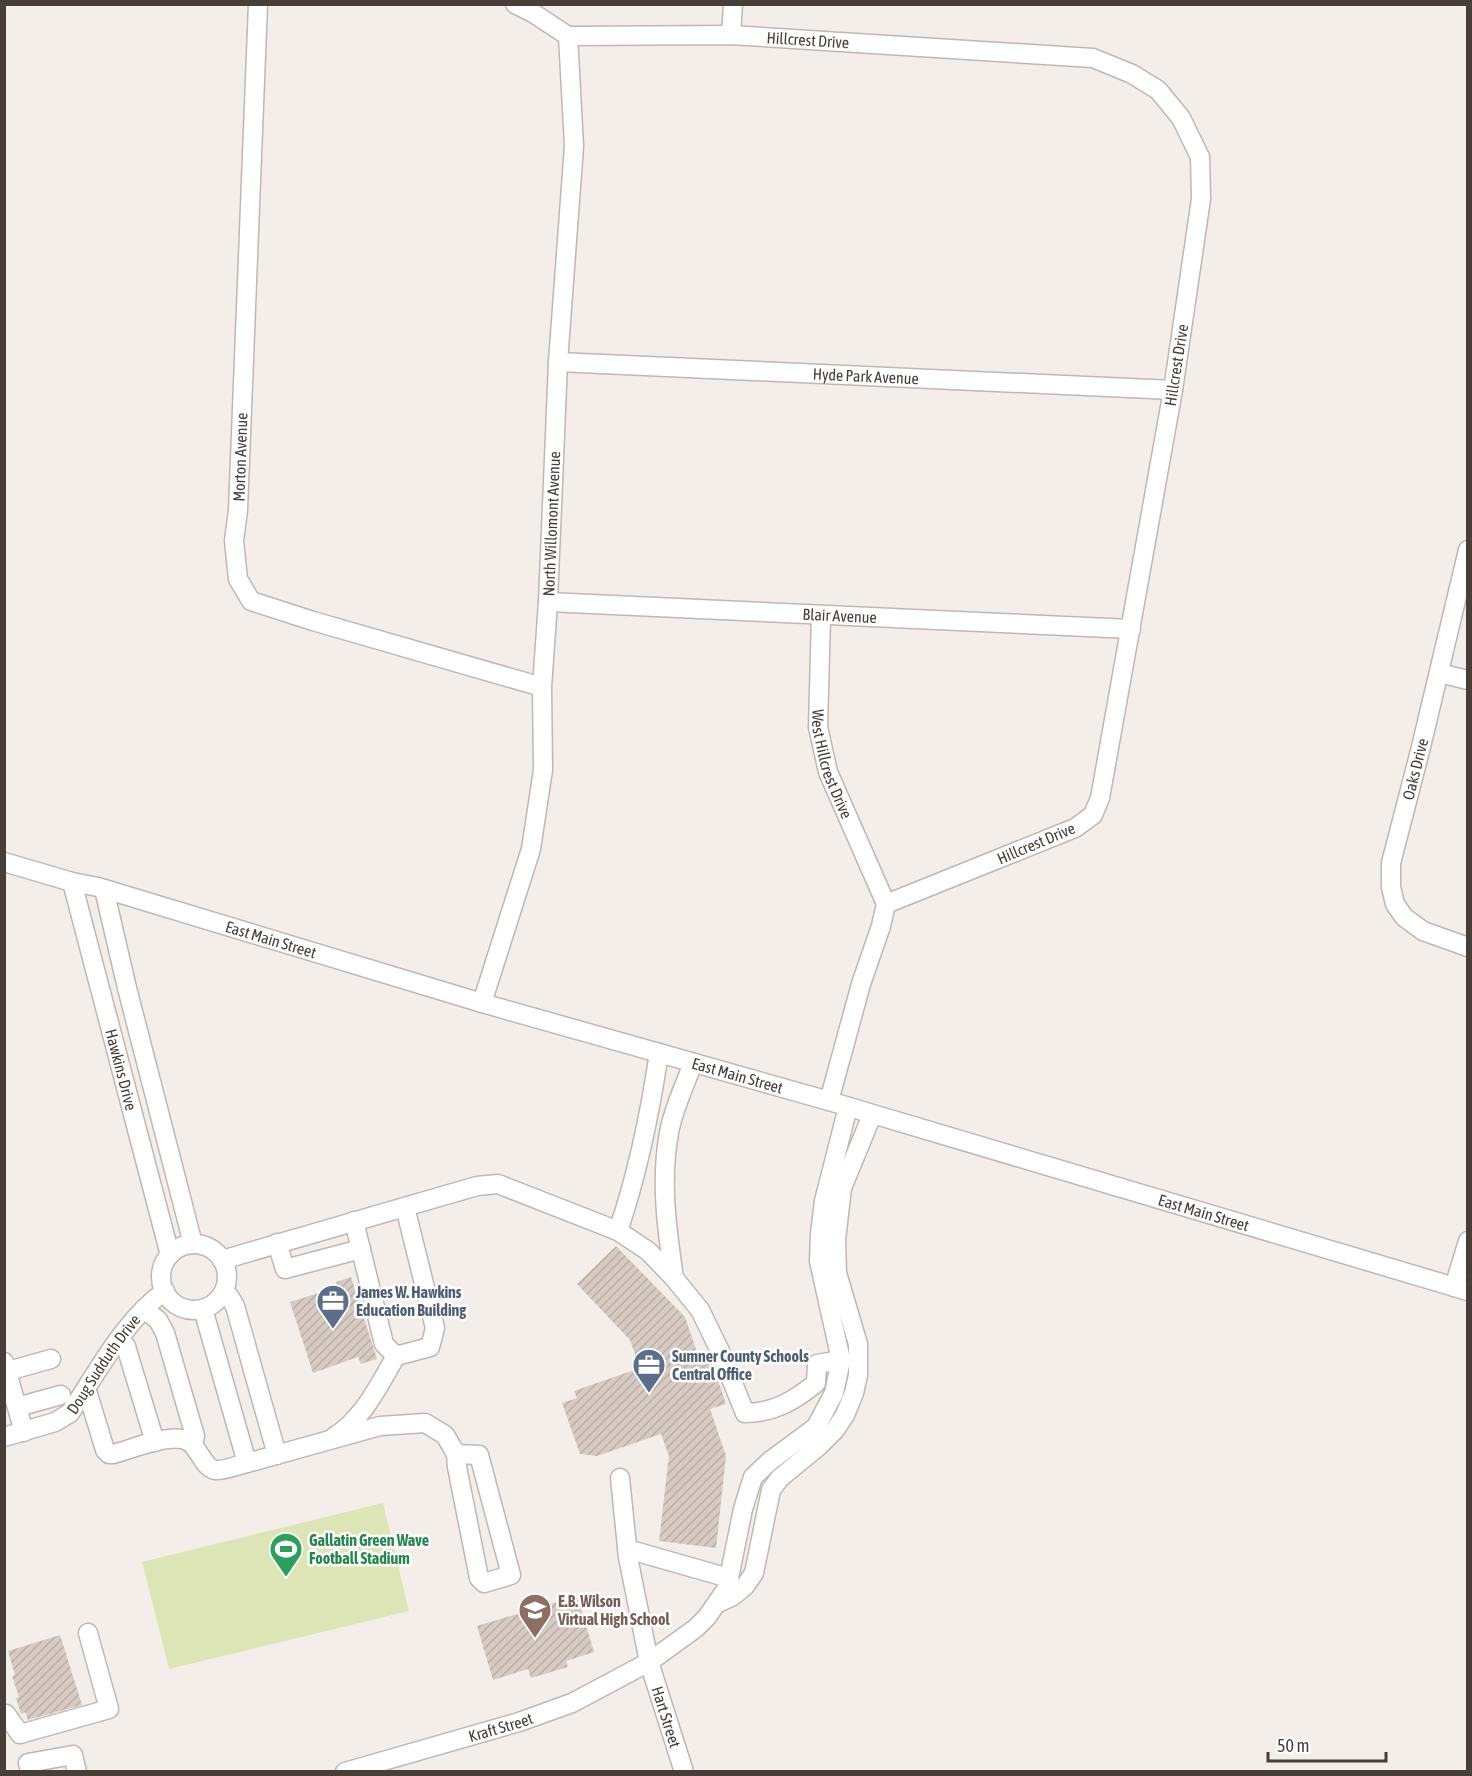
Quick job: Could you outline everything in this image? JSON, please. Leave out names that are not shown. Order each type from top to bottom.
[{"type":"street","name":"Morton Avenue","points":[[258,4],[238,510],[234,541],[238,579],[251,601],[542,687]]},
{"type":"street","points":[[515,4],[568,36]]},
{"type":"street","points":[[731,35],[733,4]]},
{"type":"street","name":"Hillcrest Drive","points":[[568,36],[731,35],[1093,58],[1132,74],[1158,90],[1181,118],[1200,157],[1201,199],[1173,390],[1100,798],[1093,814],[1075,828],[886,904]]},
{"type":"street","name":"North Willomont Avenue","points":[[482,1003],[531,849],[543,770],[542,687],[548,602],[558,362],[574,146],[568,36]]},
{"type":"street","name":"Hyde Park Avenue","points":[[558,362],[1173,390]]},
{"type":"street","name":"Oaks Drive","points":[[1467,550],[1439,674],[1391,862],[1391,887],[1395,904],[1404,917],[1423,931],[1467,947]]},
{"type":"street","name":"Blair Avenue","points":[[548,602],[1131,629]]},
{"type":"street","name":"West Hillcrest Drive","points":[[821,616],[818,727],[828,772],[886,904]]},
{"type":"street","points":[[1439,674],[1467,680]]},
{"type":"street","name":"East Main Street","points":[[4,862],[104,889],[482,1003],[829,1101],[1461,1289]]},
{"type":"street","name":"Hawkins Drive","points":[[72,882],[170,1255]]},
{"type":"street","name":"Hawkins Drive","points":[[104,889],[193,1244]]},
{"type":"street","points":[[829,1101],[886,904]]},
{"type":"street","points":[[618,1231],[629,1199],[652,1104],[659,1053]]},
{"type":"street","points":[[674,1278],[666,1214],[665,1167],[669,1132],[693,1063]]},
{"type":"street","points":[[716,1604],[727,1588],[743,1509],[753,1477],[770,1461],[816,1427],[834,1393],[841,1360],[819,1260],[820,1234],[824,1202],[848,1107]]},
{"type":"street","points":[[716,1604],[733,1596],[745,1586],[754,1573],[771,1490],[780,1478],[819,1446],[834,1430],[845,1414],[854,1393],[858,1375],[858,1344],[837,1273],[836,1240],[842,1188],[872,1115]]},
{"type":"street","points":[[222,1260],[477,1186],[498,1184],[618,1231],[648,1251],[700,1310],[719,1348],[745,1413],[760,1413],[779,1407],[804,1393],[816,1383],[817,1364],[841,1360]]},
{"type":"street","points":[[327,1441],[342,1432],[368,1404],[396,1356],[430,1347],[435,1328],[405,1207]]},
{"type":"street","points":[[354,1221],[384,1344],[396,1356]]},
{"type":"street","points":[[1461,1289],[1467,1241]]},
{"type":"street","points":[[277,1243],[285,1269],[361,1249]]},
{"type":"street","points":[[193,1244],[209,1248],[222,1260],[226,1269],[227,1279],[223,1293],[213,1305],[203,1309],[185,1309],[177,1305],[165,1291],[162,1282],[162,1272],[170,1255],[184,1246],[193,1244]]},
{"type":"street","name":"Doug Sudduth Drive","points":[[4,1437],[55,1422],[70,1413],[130,1324],[151,1301],[165,1291]]},
{"type":"street","points":[[223,1293],[229,1296],[235,1306],[277,1455]]},
{"type":"street","points":[[144,1309],[158,1320],[165,1333],[195,1436],[192,1445]]},
{"type":"street","points":[[203,1309],[247,1463]]},
{"type":"street","points":[[119,1340],[127,1350],[155,1442]]},
{"type":"street","points":[[24,1432],[12,1401],[6,1367],[51,1359]]},
{"type":"street","points":[[85,1391],[108,1454],[155,1442],[183,1439],[192,1445],[208,1466],[218,1470],[380,1426],[424,1423],[445,1435],[456,1454],[479,1578],[483,1583],[512,1575],[479,1455],[456,1454]]},
{"type":"street","points":[[12,1401],[61,1395]]},
{"type":"street","name":"Hart Street","points":[[620,1478],[627,1549],[649,1662],[684,1772]]},
{"type":"street","points":[[627,1549],[729,1578]]},
{"type":"street","name":"Kraft Street","points":[[345,1772],[519,1722],[572,1703],[649,1662],[696,1628],[716,1604]]},
{"type":"street","points":[[5,1712],[20,1734],[109,1709],[88,1633]]},
{"type":"street","points":[[30,1772],[28,1763],[73,1755],[77,1772]]},
{"type":"green space","points":[[383,1503],[409,1611],[169,1669],[142,1562]]},
{"type":"building","name":"Sumner County Schools Central Office","points":[[616,1246],[685,1317],[700,1361],[710,1357],[726,1404],[710,1409],[726,1456],[716,1548],[659,1541],[669,1456],[661,1434],[597,1456],[580,1454],[562,1403],[577,1398],[574,1391],[640,1368],[630,1340],[577,1284]]},
{"type":"building","name":"James W. Hawkins Education Building","points":[[351,1277],[377,1359],[361,1364],[358,1357],[313,1373],[290,1302],[338,1287],[336,1282]]},
{"type":"building","name":"E.B. Wilson Virtual High School","points":[[577,1596],[594,1652],[566,1661],[568,1667],[531,1678],[528,1669],[493,1680],[477,1626]]},
{"type":"building","points":[[60,1635],[82,1705],[28,1720],[25,1712],[21,1714],[16,1698],[19,1697],[12,1676],[15,1675],[8,1651]]},
{"type":"place","name":"James W. Hawkins Education Building","points":[[333,1330]]},
{"type":"place","name":"Sumner County Schools Central Office","points":[[649,1394]]},
{"type":"place","name":"Gallatin Green Wave Football Stadium","points":[[286,1578]]},
{"type":"place","name":"E.B. Wilson Virtual High School","points":[[535,1639]]}]
